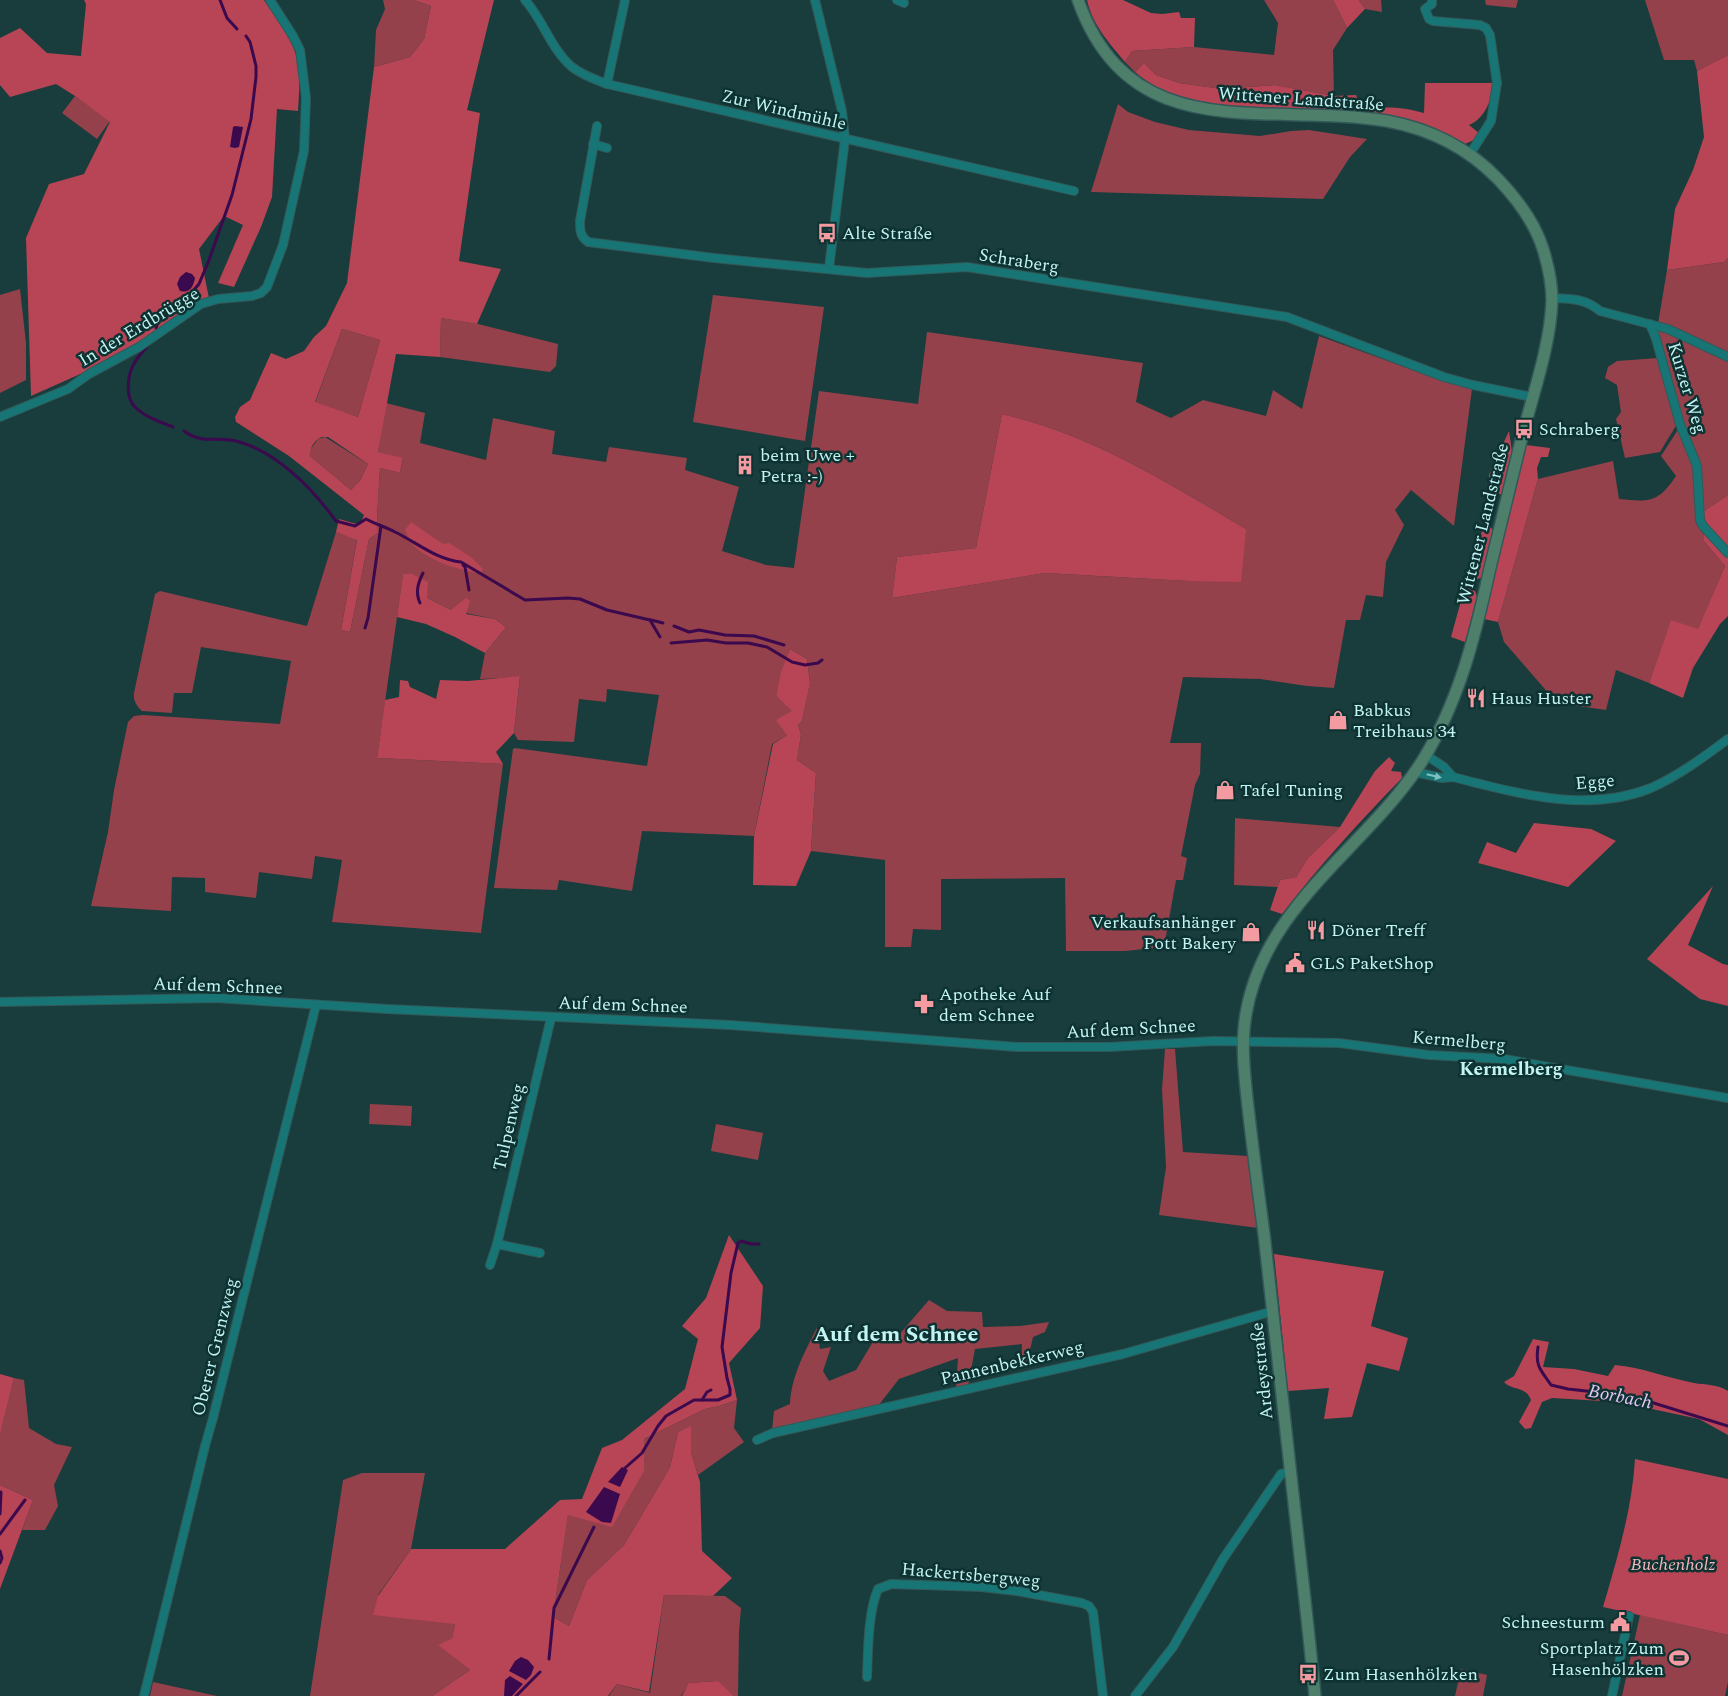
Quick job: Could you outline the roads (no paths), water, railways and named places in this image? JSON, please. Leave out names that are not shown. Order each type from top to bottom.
[{"type":"main road","name":"Wittener Landstraße","points":[[1078,0],[1096,37],[1118,66],[1145,87],[1174,101],[1215,111],[1252,115],[1355,118],[1386,121],[1422,130],[1449,141],[1470,154],[1496,176],[1520,206],[1539,238],[1549,273],[1552,298],[1546,344],[1466,666],[1453,701],[1426,755],[1415,772],[1379,817],[1310,888],[1293,909],[1274,940],[1256,979],[1246,1012],[1244,1042]]},
{"type":"main road","name":"Ardeystraße","points":[[1244,1042],[1250,1132],[1273,1311],[1315,1696]]},
{"type":"street","name":"In der Erdbrügge","points":[[0,417],[68,389],[89,374],[146,342],[201,304],[218,299],[252,296],[261,293],[268,287],[283,244],[304,151],[306,98],[300,50],[294,36],[270,0]]},
{"type":"street","name":"Zur Windmühle","points":[[525,0],[533,9],[562,56],[573,68],[607,84],[1074,191]]},
{"type":"street","points":[[607,84],[625,0]]},
{"type":"street","points":[[814,0],[842,111],[845,139],[830,268]]},
{"type":"street","points":[[1432,0],[1432,4],[1426,9],[1429,19],[1433,21],[1480,25],[1486,28],[1490,35],[1497,83],[1493,114],[1470,154]]},
{"type":"street","name":"Schraberg","points":[[597,126],[580,220],[580,232],[582,237],[588,242],[714,258],[868,273],[967,268],[1287,317],[1444,377],[1532,397]]},
{"type":"street","points":[[593,144],[607,148]]},
{"type":"street","name":"Kurzer Weg","points":[[1552,298],[1584,300],[1600,311],[1650,324],[1680,424],[1696,466],[1700,520],[1703,526],[1728,553]]},
{"type":"street","points":[[1650,324],[1668,329],[1728,357]]},
{"type":"street","name":"Egge","points":[[1415,772],[1442,778],[1453,777],[1537,796],[1577,800],[1605,798],[1634,793],[1655,786],[1728,739]]},
{"type":"street","name":"Egge","points":[[1426,755],[1444,767],[1453,777]]},
{"type":"street","name":"Auf dem Schnee","points":[[0,1002],[216,998],[551,1018],[739,1026],[1017,1047],[1109,1047],[1213,1040],[1244,1042]]},
{"type":"street","name":"Oberer Grenzweg","points":[[144,1696],[316,1005]]},
{"type":"street","name":"Tulpenweg","points":[[490,1265],[551,1018]]},
{"type":"street","name":"Kermelberg","points":[[1244,1042],[1339,1043],[1429,1055],[1504,1059],[1728,1098]]},
{"type":"street","points":[[496,1244],[540,1253]]},
{"type":"street","name":"Pannenbekkerweg","points":[[757,1440],[773,1433],[1123,1354],[1273,1311]]},
{"type":"street","points":[[1135,1696],[1173,1647],[1223,1559],[1281,1474],[1290,1472]]},
{"type":"street","name":"Hackertsbergweg","points":[[867,1677],[870,1632],[878,1589],[891,1584],[981,1587],[1017,1591],[1082,1603],[1089,1606],[1092,1612],[1103,1696]]},
{"type":"street","points":[[1612,1696],[1629,1616]]},
{"type":"waterway","points":[[220,0],[227,18],[237,29]]},
{"type":"waterway","points":[[156,328],[159,319],[180,306],[199,284],[232,195],[251,119],[256,77],[256,66],[250,42],[246,36]]},
{"type":"waterway","points":[[150,343],[138,357],[133,367],[128,384],[129,397],[135,407],[143,414],[173,427]]},
{"type":"waterway","points":[[184,431],[197,438],[236,441],[265,453],[292,472],[316,496],[336,521],[355,526],[366,519],[392,530],[435,554],[452,561],[461,562],[525,600],[580,599],[607,610],[650,620],[660,637]]},
{"type":"waterway","points":[[365,628],[381,526]]},
{"type":"waterway","points":[[463,565],[469,590]]},
{"type":"waterway","points":[[420,603],[418,588],[423,573]]},
{"type":"waterway","points":[[651,620],[663,623]]},
{"type":"waterway","points":[[674,626],[689,632],[699,630],[725,635],[754,636],[784,645]]},
{"type":"waterway","points":[[671,643],[707,640],[726,643],[748,643],[767,647],[792,662],[805,665],[818,663],[822,660]]},
{"type":"waterway","points":[[625,1468],[642,1453],[666,1416],[694,1400],[718,1400],[730,1395],[722,1347],[731,1273],[738,1243],[741,1241],[759,1244]]},
{"type":"waterway","points":[[969,1340],[974,1330]]},
{"type":"waterway","name":"Borbach","points":[[1538,1347],[1538,1364],[1551,1385],[1595,1392],[1601,1396],[1644,1400],[1728,1426]]},
{"type":"waterway","points":[[702,1400],[707,1392],[711,1390]]},
{"type":"waterway","points":[[0,1514],[1,1492]]},
{"type":"waterway","points":[[0,1534],[25,1500]]},
{"type":"waterway","points":[[549,1659],[554,1608],[594,1527]]},
{"type":"waterway","points":[[0,1551],[2,1558],[0,1563]]},
{"type":"waterway","points":[[516,1696],[540,1672]]},
{"type":"place","name":"Alte Straße","points":[[827,233]]},
{"type":"place","name":"Schraberg","points":[[1524,429]]},
{"type":"place","name":"beim Uwe + Petra :-)","points":[[745,465]]},
{"type":"place","name":"Haus Huster","points":[[1476,698]]},
{"type":"place","name":"Babkus Treibhaus 34","points":[[1338,720]]},
{"type":"place","name":"Tafel Tuning","points":[[1225,790]]},
{"type":"place","name":"Döner Treff","points":[[1316,930]]},
{"type":"place","name":"Verkaufsanhänger Pott Bakery","points":[[1251,932]]},
{"type":"place","name":"GLS PaketShop","points":[[1295,963]]},
{"type":"place","name":"Apotheke Auf dem Schnee","points":[[924,1004]]},
{"type":"place","name":"Schneesturm","points":[[1620,1622]]},
{"type":"place","name":"Sportplatz Zum Hasenhölzken","points":[[1679,1658]]},
{"type":"place","name":"Zum Hasenhölzken","points":[[1308,1674]]},
{"type":"district","name":"Kermelberg","points":[[1511,1069]]},
{"type":"district","name":"Auf dem Schnee","points":[[896,1334]]},
{"type":"park label","name":"Buchenholz","points":[[1673,1564]]}]
